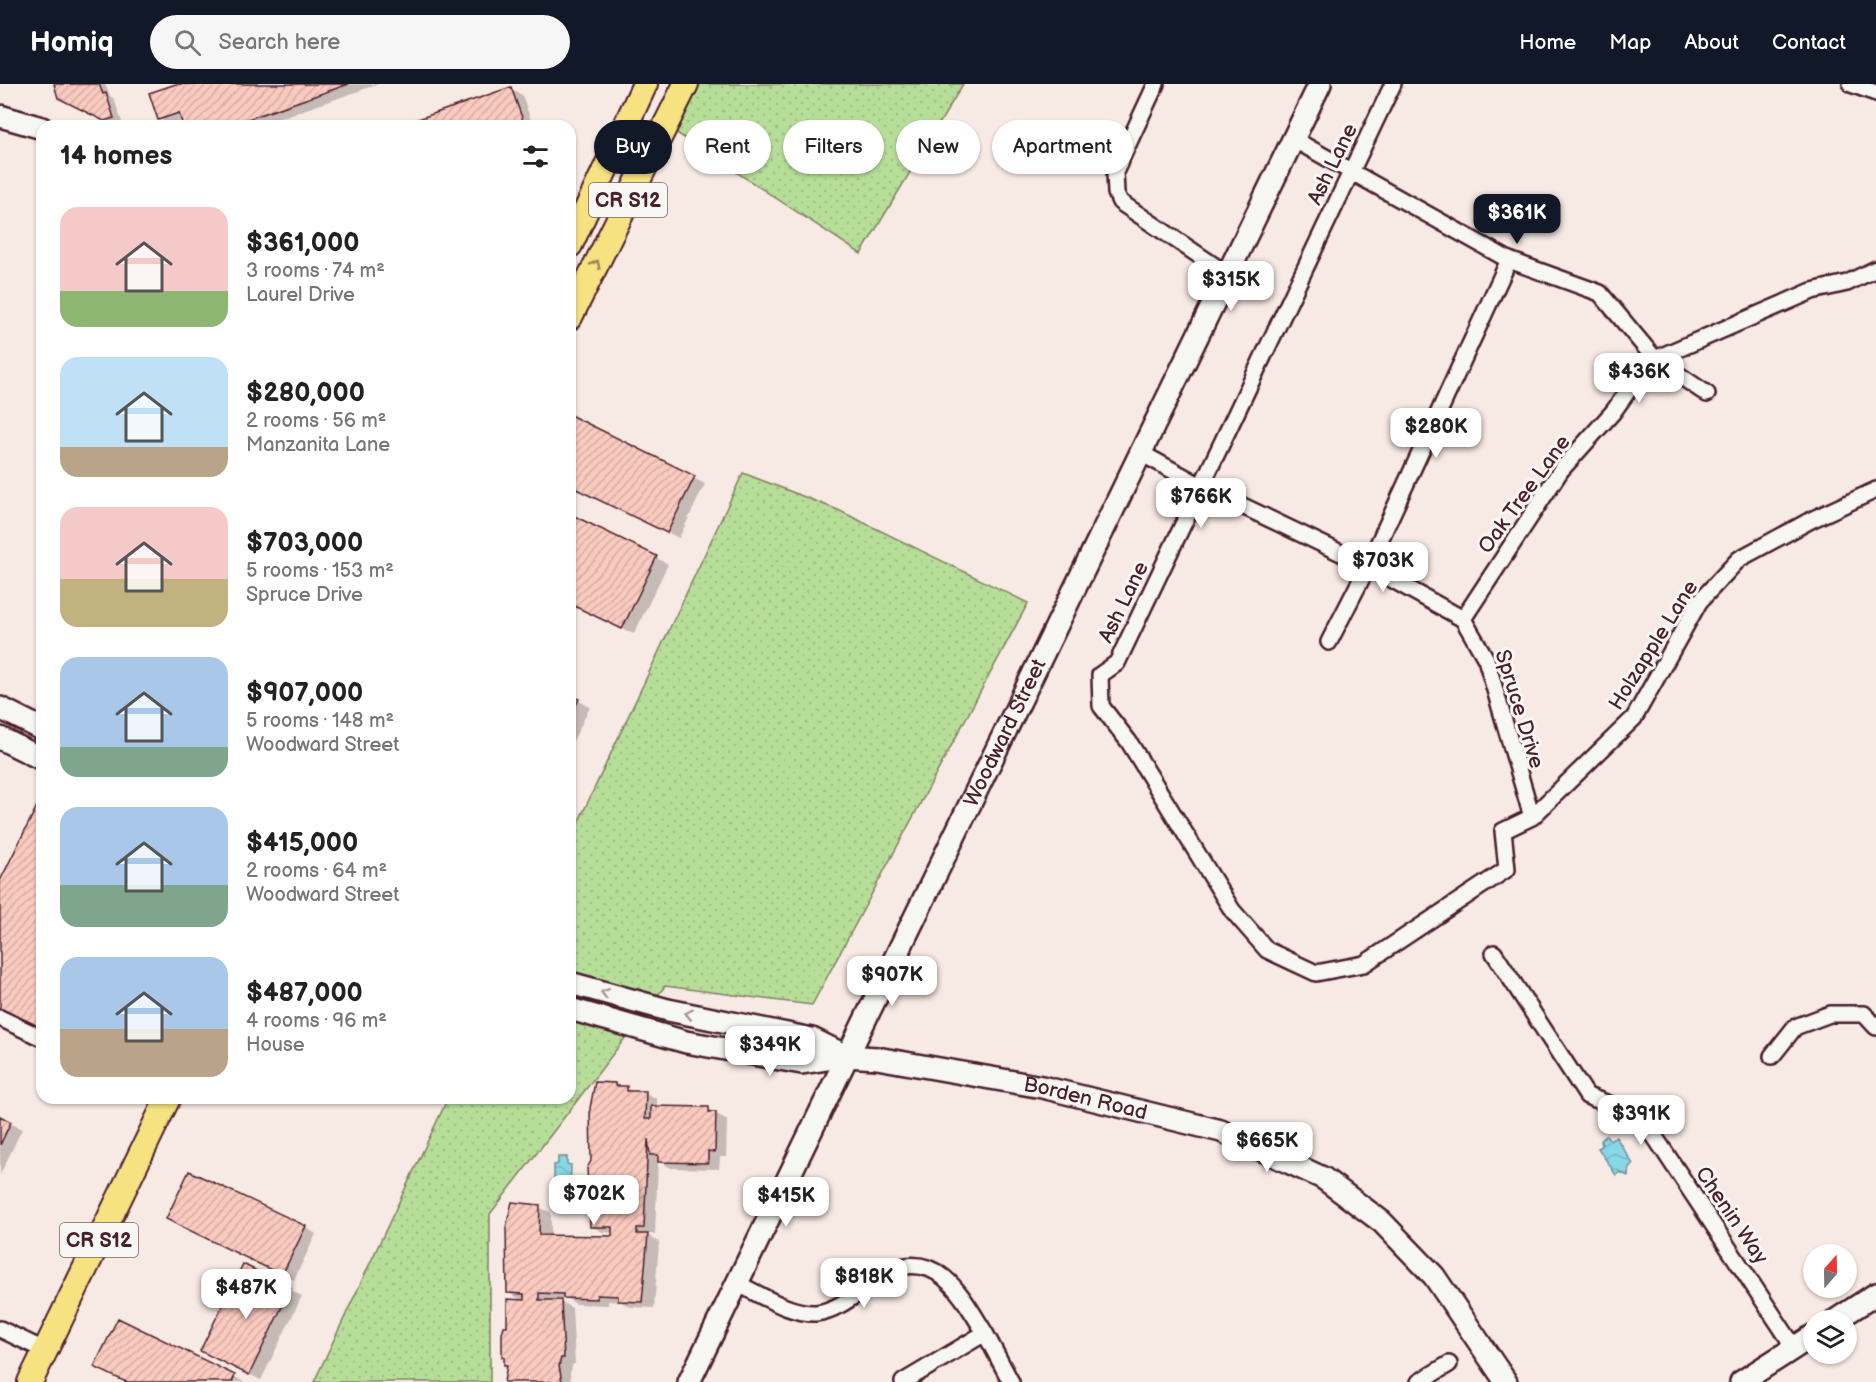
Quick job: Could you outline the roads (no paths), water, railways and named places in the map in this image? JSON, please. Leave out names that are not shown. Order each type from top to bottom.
[{"type":"main road","name":"CR S12","points":[[576,232],[645,84]]},
{"type":"main road","name":"CR S12","points":[[576,305],[686,84]]},
{"type":"main road","name":"Woodward Street","points":[[688,1382],[738,1284],[846,1056],[1320,84]]},
{"type":"main road","points":[[0,116],[36,126]]},
{"type":"main road","points":[[0,708],[36,726]]},
{"type":"main road","points":[[0,738],[36,756]]},
{"type":"main road","name":"Borden Road","points":[[576,985],[641,1003],[812,1039],[846,1056],[877,1058],[1042,1087],[1221,1131],[1323,1178],[1382,1222],[1417,1257],[1449,1296],[1506,1382]]},
{"type":"main road","points":[[576,1011],[686,1042],[802,1063],[846,1056]]},
{"type":"main road","name":"CR S12","points":[[30,1382],[164,1104]]},
{"type":"main road","points":[[1851,1310],[1876,1294]]},
{"type":"main road","points":[[1741,1382],[1803,1342]]},
{"type":"street","points":[[1156,84],[1115,172],[1116,193],[1120,202],[1228,275]]},
{"type":"street","name":"Ash Lane","points":[[1267,950],[1232,910],[1129,742],[1101,706],[1100,675],[1116,663],[1203,487],[1393,84]]},
{"type":"street","points":[[1851,84],[1876,93]]},
{"type":"street","points":[[1293,139],[1509,260],[1600,293],[1655,359],[1707,394]]},
{"type":"street","points":[[1329,642],[1368,566],[1509,260]]},
{"type":"street","name":"Oak Tree Lane","points":[[1462,619],[1562,470],[1613,412],[1645,367],[1655,359],[1812,291],[1847,283],[1876,269]]},
{"type":"street","name":"Spruce Drive","points":[[1139,452],[1203,487],[1368,566],[1462,619],[1486,659],[1532,817]]},
{"type":"street","name":"Holzapple Lane","points":[[1267,950],[1316,973],[1364,964],[1508,869],[1503,831],[1532,817],[1634,718],[1699,602],[1739,559],[1811,520],[1876,490]]},
{"type":"street","name":"Chenin Way","points":[[1494,953],[1587,1096],[1641,1116],[1794,1347]]},
{"type":"street","points":[[1772,1056],[1796,1027],[1830,1014],[1864,1014],[1876,1028]]},
{"type":"street","points":[[0,1018],[36,1035]]},
{"type":"street","points":[[738,1284],[793,1310],[816,1312],[840,1306],[889,1271],[900,1267],[924,1268],[939,1273],[954,1285],[1011,1382]]},
{"type":"street","points":[[0,1329],[46,1351]]},
{"type":"street","points":[[903,1382],[984,1333]]},
{"type":"street","points":[[1419,1382],[1449,1364]]},
{"type":"water","points":[[1606,1136],[1611,1140],[1616,1137],[1633,1164],[1629,1167],[1628,1176],[1620,1172],[1616,1175],[1598,1148],[1602,1146],[1601,1140]]},
{"type":"water","points":[[558,1157],[567,1157],[567,1164],[571,1165],[570,1195],[566,1195],[566,1203],[556,1203],[556,1195],[554,1195],[554,1165],[558,1164]]}]
